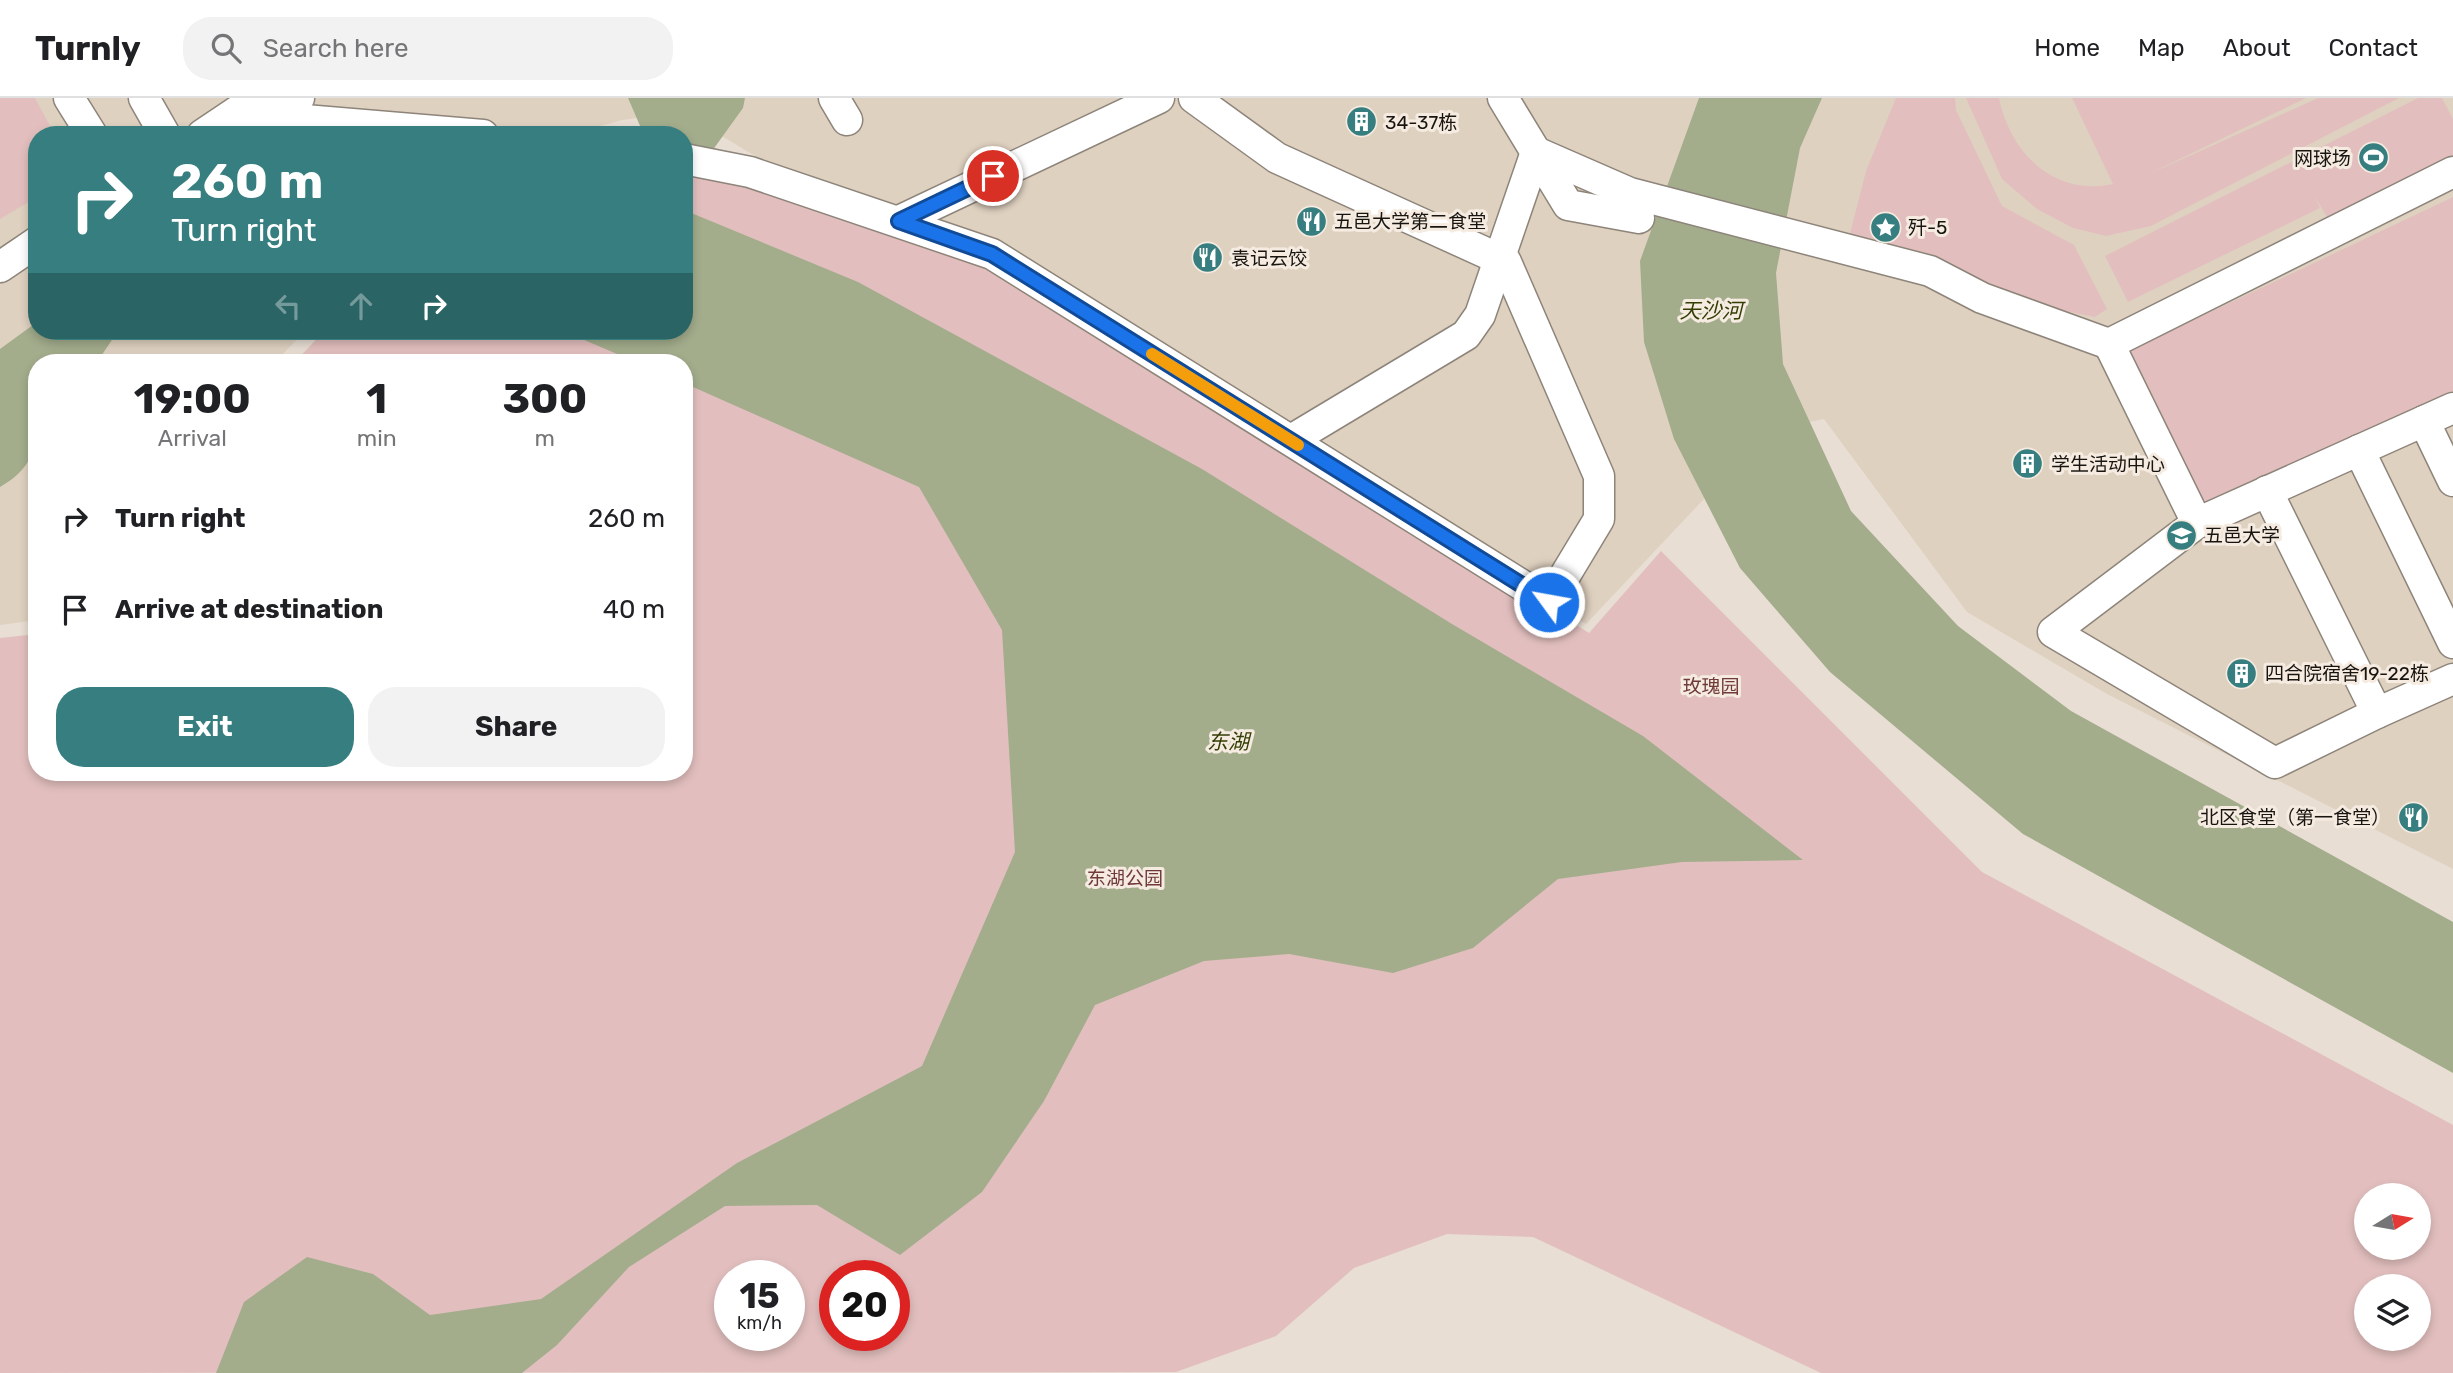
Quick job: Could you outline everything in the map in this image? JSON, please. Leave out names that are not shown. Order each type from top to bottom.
[{"type":"street","points":[[69,98],[86,126]]},
{"type":"street","points":[[144,98],[160,126]]},
{"type":"street","points":[[218,126],[256,104],[299,98]]},
{"type":"street","points":[[899,221],[1158,98]]},
{"type":"street","points":[[693,161],[750,172],[992,254],[1549,602],[1599,519],[1598,476],[1506,262],[1277,158],[1194,98]]},
{"type":"street","points":[[1503,98],[1535,152],[1634,206],[1930,271],[1982,298],[2109,344],[2196,523]]},
{"type":"street","points":[[244,126],[256,104]]},
{"type":"street","points":[[256,104],[417,126]]},
{"type":"street","points":[[1291,440],[1466,335],[1480,315],[1535,152]]},
{"type":"street","points":[[2109,344],[2453,172]]},
{"type":"street","points":[[0,267],[28,248]]},
{"type":"street","points":[[0,281],[28,264]]},
{"type":"street","points":[[2453,408],[2196,523],[2053,632],[2275,763],[2453,679]]},
{"type":"street","points":[[2424,421],[2453,481]]},
{"type":"street","points":[[2359,450],[2453,643]]},
{"type":"street","points":[[2267,491],[2377,713]]},
{"type":"shaded area","name":"五邑大学","points":[[0,98],[2453,98],[2453,869],[2107,694],[1967,612],[1824,419],[1769,430],[1586,624],[992,254],[888,235],[720,135],[670,114],[622,120],[600,126],[28,126],[28,340],[296,340],[283,354],[28,354],[28,621],[0,625]]},
{"type":"green space","points":[[0,98],[35,98],[50,126],[28,126],[28,202],[0,219]]},
{"type":"green space","points":[[1896,98],[1955,98],[1956,110],[2002,206],[2074,245],[2107,309],[2095,317],[2044,307],[1845,253],[1866,171]]},
{"type":"green space","points":[[1966,98],[1999,98],[2013,136],[2038,166],[2053,177],[2071,184],[2091,186],[2113,184],[2072,98],[2306,98],[2149,174],[2318,98],[2399,98],[2151,226],[2106,236],[2073,228],[2037,209],[2002,179]]},
{"type":"green space","points":[[2418,98],[2442,98],[2453,119],[2453,156],[2327,217],[2315,197],[2320,208],[2128,302],[2105,256]]},
{"type":"green space","name":"东湖公园","points":[[693,137],[888,235],[989,257],[1589,633],[1661,551],[1982,872],[2453,1125],[2453,1373],[1821,1373],[1533,1237],[1447,1234],[1354,1268],[1276,1336],[1176,1372],[0,1373],[0,638],[28,635],[28,781],[693,781],[693,354],[302,354],[316,340],[693,340]]},
{"type":"green space","points":[[2453,197],[2453,391],[2196,512],[2122,354]]},
{"type":"water","points":[[628,98],[745,98],[743,108],[707,158],[693,157],[693,126],[640,126]]},
{"type":"water","name":"天沙河","points":[[1699,98],[1822,98],[1800,148],[1776,273],[1783,364],[1851,511],[1958,626],[2071,711],[2453,922],[2453,1073],[2023,834],[1830,672],[1740,568],[1674,439],[1644,342],[1640,261]]},
{"type":"water","name":"东湖","points":[[693,214],[858,282],[1202,469],[1452,624],[1643,736],[1803,860],[1682,862],[1558,879],[1473,948],[1393,973],[1289,954],[1204,961],[1095,1005],[1044,1101],[982,1192],[900,1255],[817,1205],[725,1206],[629,1267],[557,1345],[522,1373],[216,1373],[244,1302],[307,1257],[373,1274],[430,1315],[541,1299],[737,1163],[922,1066],[1015,852],[1002,630],[919,487],[693,387],[693,354],[617,354],[584,340],[693,340]]},
{"type":"water","points":[[28,329],[28,340],[112,340],[102,354],[28,354],[28,461],[16,476],[0,487],[0,349]]},
{"type":"slow traffic","points":[[1152,354],[1298,445]]},
{"type":"place","name":"34-37栋","points":[[1362,122]]},
{"type":"place","name":"网球场","points":[[2374,158]]},
{"type":"place","name":"五邑大学第二食堂","points":[[1311,221]]},
{"type":"place","name":"歼-5","points":[[1885,227]]},
{"type":"place","name":"袁记云饺","points":[[1208,258]]},
{"type":"place","name":"学生活动中心","points":[[2028,464]]},
{"type":"place","name":"五邑大学","points":[[2181,535]]},
{"type":"place","name":"四合院宿舍19-22栋","points":[[2242,673]]},
{"type":"place","name":"北区食堂（第一食堂）","points":[[2413,817]]},
{"type":"route","points":[[993,176],[899,221],[992,254],[1549,602]]},
{"type":"park label","name":"玫瑰园","points":[[1711,686]]}]
